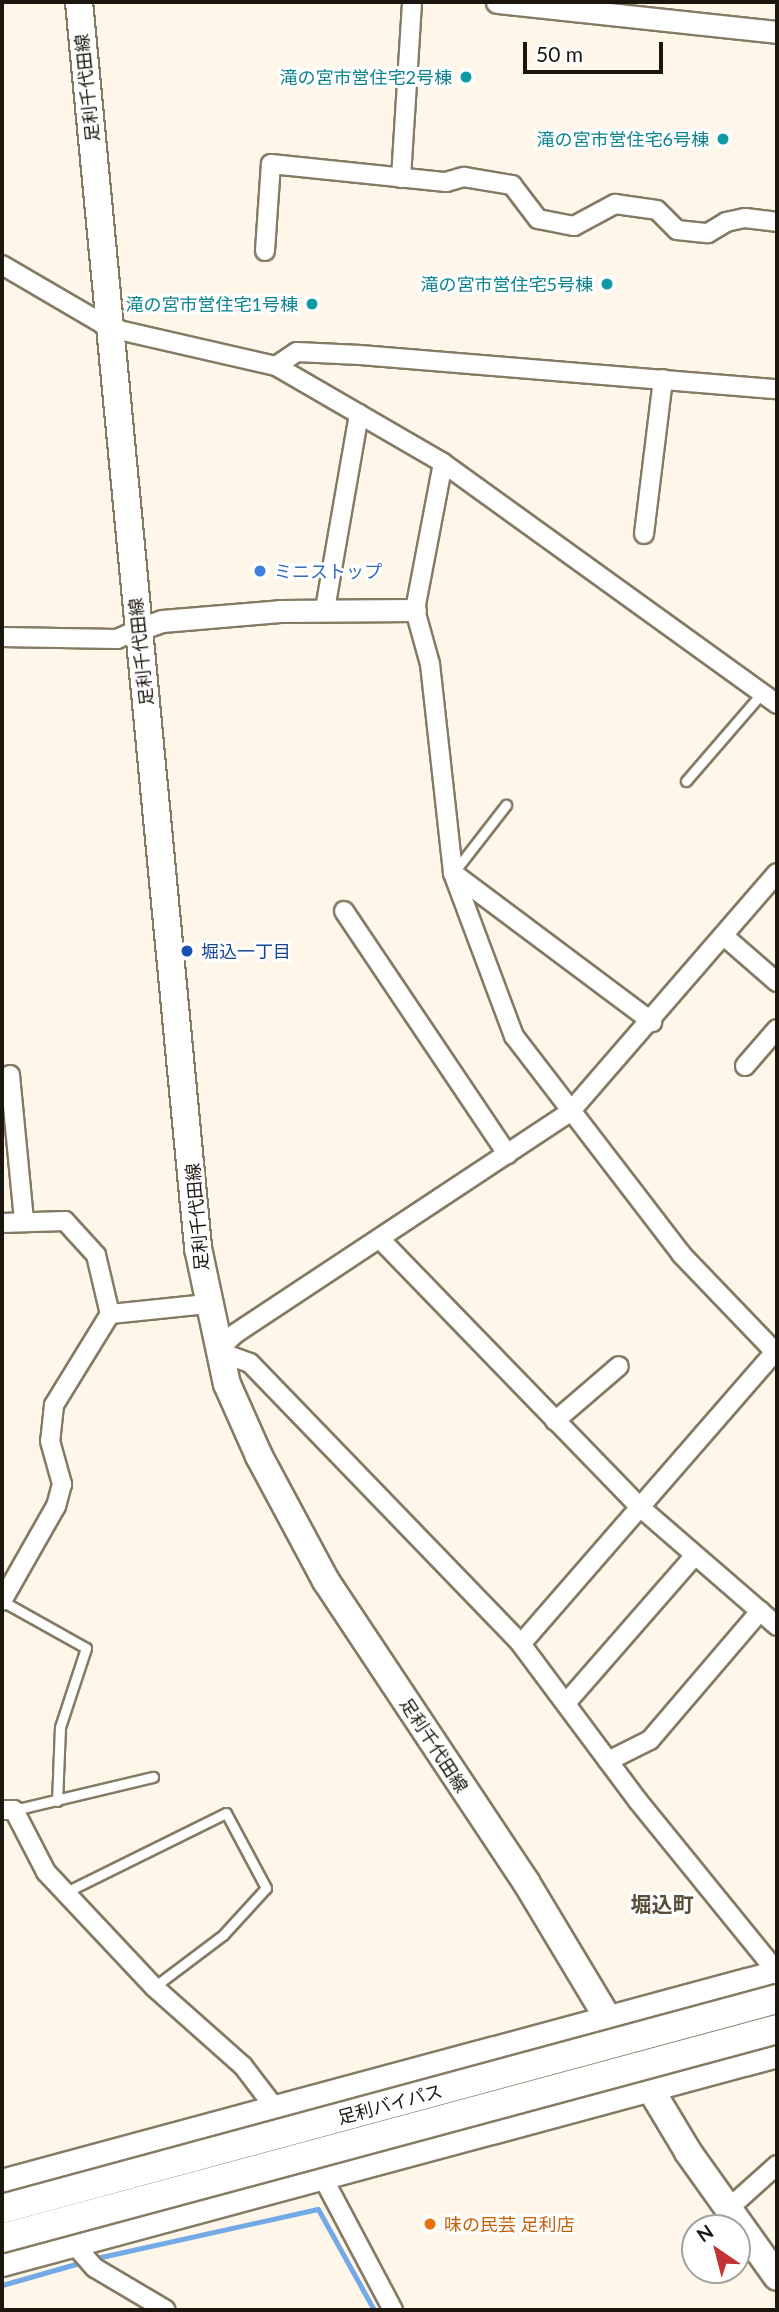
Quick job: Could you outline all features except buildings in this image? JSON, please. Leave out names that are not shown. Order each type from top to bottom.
[{"type":"highway","points":[[2,2184],[609,2022],[777,1973]]},
{"type":"highway","name":"足利バイパス","points":[[2,2209],[777,1999]]},
{"type":"highway","name":"足利バイパス","points":[[2,2238],[777,2029]]},
{"type":"highway","points":[[2,2262],[777,2053]]},
{"type":"main road","name":"足利千代田線","points":[[79,2],[207,1304],[217,1351],[258,1456],[326,1581],[526,1882],[648,2088],[728,2209],[777,2277]]},
{"type":"street","points":[[401,178],[412,2]]},
{"type":"street","points":[[497,2],[626,9],[777,32]]},
{"type":"street","points":[[265,251],[271,164],[446,182],[464,177],[512,186],[538,219],[574,226],[615,205],[657,210],[677,230],[708,233],[726,222],[745,218],[777,222]]},
{"type":"street","points":[[2,265],[110,328],[276,366],[443,463],[777,704]]},
{"type":"street","points":[[276,366],[297,352],[777,389]]},
{"type":"street","points":[[644,534],[663,379]]},
{"type":"street","points":[[325,609],[359,414]]},
{"type":"street","points":[[443,463],[415,610],[430,664],[453,873],[514,1036],[681,1254],[776,1351],[521,1644]]},
{"type":"street","points":[[2,638],[117,639],[162,621],[325,609],[415,610]]},
{"type":"street","points":[[453,873],[652,1022]]},
{"type":"street","points":[[777,873],[652,1022],[570,1112],[235,1334],[217,1351],[250,1363],[521,1644],[608,1761],[777,1973]]},
{"type":"street","points":[[344,911],[507,1154]]},
{"type":"street","points":[[724,936],[777,982]]},
{"type":"street","points":[[745,1066],[777,1029]]},
{"type":"street","points":[[10,1075],[24,1220]]},
{"type":"street","points":[[2,1223],[24,1220],[65,1221],[96,1255],[110,1314],[54,1405],[50,1441],[62,1484],[59,1495],[2,1601]]},
{"type":"street","points":[[380,1239],[640,1508],[777,1626]]},
{"type":"street","points":[[110,1314],[207,1304]]},
{"type":"street","points":[[555,1421],[619,1366]]},
{"type":"street","points":[[566,1703],[695,1555]]},
{"type":"street","points":[[608,1761],[650,1740],[760,1611]]},
{"type":"street","points":[[8,1810],[46,1872],[68,1891],[154,1987],[243,2066],[278,2112]]},
{"type":"street","points":[[728,2209],[777,2165]]},
{"type":"street","points":[[322,2175],[393,2310]]},
{"type":"street","points":[[73,2242],[95,2268],[166,2310]]},
{"type":"lane","points":[[686,782],[762,693]]},
{"type":"lane","points":[[453,873],[506,805]]},
{"type":"lane","points":[[2,1601],[86,1648],[60,1727],[57,1801]]},
{"type":"lane","points":[[8,1810],[153,1777]]},
{"type":"lane","points":[[68,1891],[226,1813],[266,1888],[223,1935],[154,1987]]},
{"type":"waterway","points":[[92,2259],[318,2209],[374,2310]]},
{"type":"waterway","points":[[2,2285],[83,2262]]},
{"type":"place","name":"滝の宮市営住宅2号棟","points":[[466,77]]},
{"type":"place","name":"滝の宮市営住宅6号棟","points":[[723,139]]},
{"type":"place","name":"滝の宮市営住宅5号棟","points":[[607,284]]},
{"type":"place","name":"滝の宮市営住宅1号棟","points":[[312,304]]},
{"type":"place","name":"ミニストップ","points":[[260,571]]},
{"type":"place","name":"堀込一丁目","points":[[187,951]]},
{"type":"place","name":"味の民芸 足利店","points":[[430,2224]]},
{"type":"district","name":"堀込町","points":[[662,1904]]}]
